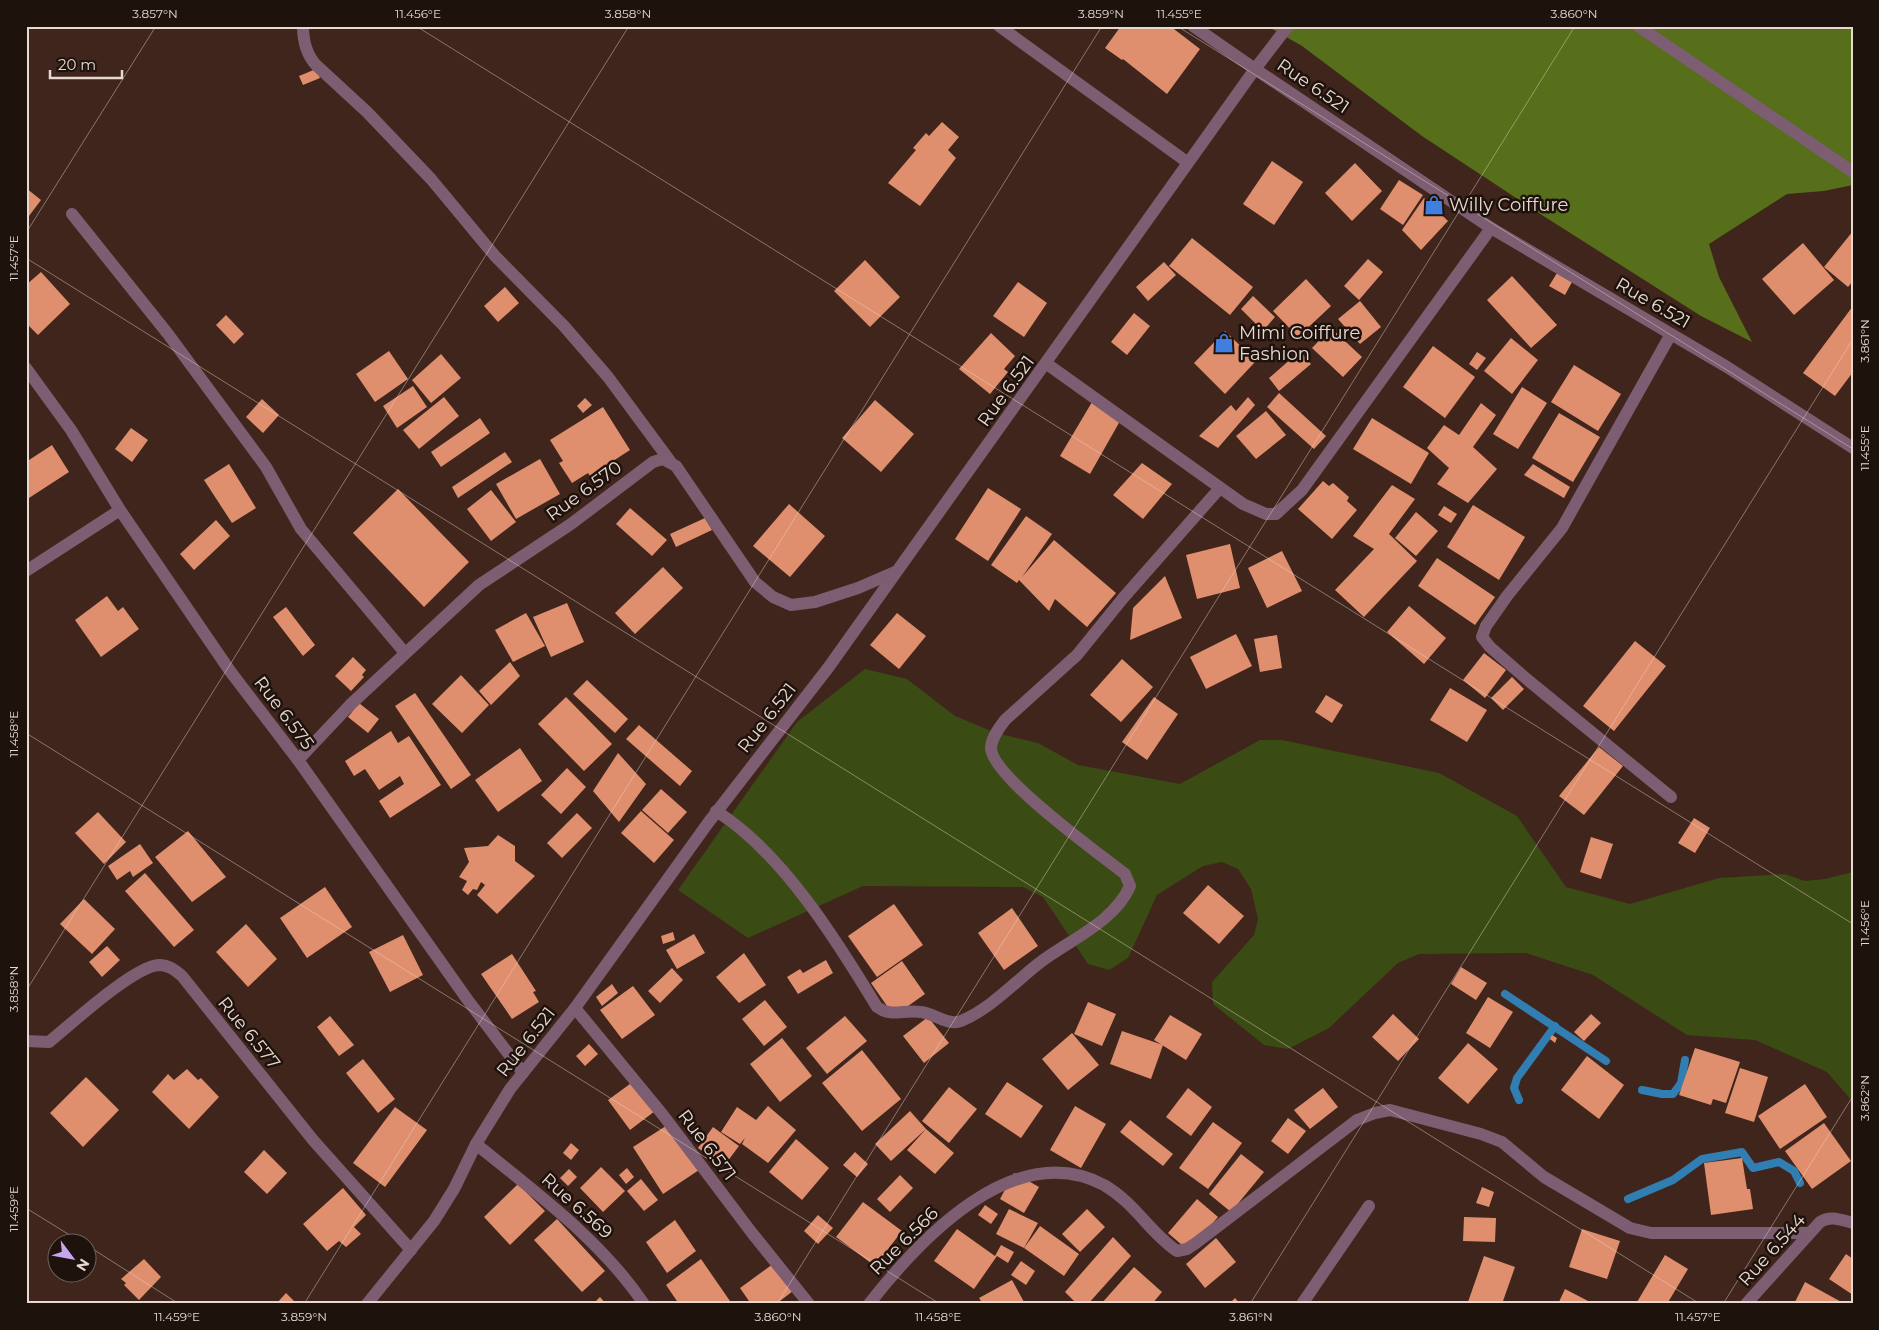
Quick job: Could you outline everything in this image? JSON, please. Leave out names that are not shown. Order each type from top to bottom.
[{"type":"street","points":[[303,26],[304,43],[310,58],[316,66],[374,118],[430,179],[495,256],[564,326],[608,377],[670,461],[676,466],[754,582],[773,597],[791,605],[815,602],[858,588],[896,572]]},
{"type":"street","points":[[999,26],[1187,162]]},
{"type":"street","points":[[1193,26],[1255,69],[1288,26]]},
{"type":"street","points":[[1638,26],[1853,172]]},
{"type":"street","name":"Rue 6.521","points":[[367,1304],[412,1250],[454,1189],[476,1144],[523,1073],[575,1008],[716,812],[828,668],[1047,364],[1187,162],[1255,69],[1491,228],[1728,367],[1853,448]]},
{"type":"street","points":[[72,214],[168,334],[261,460],[301,529],[405,653]]},
{"type":"street","points":[[1047,364],[1243,504],[1266,514],[1276,514],[1285,508],[1313,474],[1491,228]]},
{"type":"street","points":[[1671,334],[1562,528],[1507,596],[1486,626],[1482,637],[1490,647],[1529,681],[1671,797]]},
{"type":"street","name":"Rue 6.575","points":[[26,368],[71,430],[120,510],[230,671],[298,760],[467,1000],[523,1073]]},
{"type":"street","name":"Rue 6.570","points":[[298,760],[350,704],[479,584],[571,524],[653,462],[663,459],[670,461]]},
{"type":"street","points":[[716,812],[740,826],[762,847],[792,884],[877,1007],[884,1012],[895,1014],[919,1011],[950,1022],[959,1022],[977,1011],[1019,981],[1038,964],[1097,925],[1125,896],[1130,886],[1125,874],[1031,800],[996,762],[991,748],[996,733],[1004,720],[1077,655],[1124,597],[1220,488]]},
{"type":"street","points":[[26,571],[120,510]]},
{"type":"street","name":"Rue 6.577","points":[[26,1041],[49,1042],[109,993],[148,967],[160,965],[173,968],[182,976],[313,1140],[412,1250]]},
{"type":"street","name":"Rue 6.571","points":[[575,1008],[663,1115],[752,1233],[809,1304]]},
{"type":"street","name":"Rue 6.566","points":[[869,1304],[936,1229],[985,1193],[1032,1176],[1050,1173],[1069,1173],[1090,1178],[1139,1211],[1169,1246],[1177,1251],[1186,1249],[1196,1243],[1357,1120],[1375,1112],[1390,1110],[1481,1134],[1502,1142],[1544,1177],[1630,1228],[1651,1234],[1810,1233]]},
{"type":"street","name":"Rue 6.569","points":[[476,1144],[592,1240],[620,1271],[644,1304]]},
{"type":"street","points":[[1302,1304],[1369,1206]]},
{"type":"street","name":"Rue 6.544","points":[[1746,1304],[1801,1246],[1810,1233],[1827,1218],[1853,1223]]},
{"type":"green space","points":[[1267,26],[1853,26],[1853,185],[1824,191],[1787,194],[1709,244],[1719,277],[1752,342],[1701,316],[1545,217],[1422,136],[1302,46]]},
{"type":"green space","points":[[865,669],[907,679],[955,716],[996,733],[1038,743],[1078,765],[1180,784],[1260,740],[1282,740],[1439,773],[1517,816],[1566,887],[1630,904],[1719,878],[1784,874],[1805,881],[1825,879],[1853,872],[1853,1102],[1827,1072],[1755,1040],[1687,1035],[1593,975],[1526,953],[1419,954],[1398,963],[1329,1028],[1288,1049],[1264,1045],[1213,1004],[1212,982],[1254,935],[1258,919],[1251,889],[1238,869],[1222,862],[1203,866],[1157,895],[1128,958],[1109,970],[1088,964],[1043,897],[1023,887],[863,886],[748,938],[678,890],[797,722]]},
{"type":"building","points":[[1121,26],[1170,26],[1200,49],[1167,94],[1123,59],[1105,48]]},
{"type":"building","points":[[316,69],[320,78],[303,85],[299,76]]},
{"type":"building","points":[[942,122],[959,137],[948,150],[956,158],[920,206],[888,183],[916,150],[913,148],[926,133],[929,136]]},
{"type":"building","points":[[1272,161],[1303,182],[1274,225],[1243,204]]},
{"type":"building","points":[[1355,163],[1382,191],[1352,221],[1325,193]]},
{"type":"building","points":[[1399,180],[1423,195],[1403,225],[1380,209]]},
{"type":"building","points":[[26,188],[41,200],[26,220]]},
{"type":"building","points":[[1424,198],[1448,221],[1421,250],[1402,230]]},
{"type":"building","points":[[1429,199],[1442,210],[1440,212],[1427,201]]},
{"type":"building","points":[[1853,231],[1853,281],[1848,287],[1824,267]]},
{"type":"building","points":[[1192,238],[1253,287],[1230,315],[1169,266]]},
{"type":"building","points":[[1803,243],[1834,280],[1794,315],[1762,279]]},
{"type":"building","points":[[1368,259],[1383,272],[1359,300],[1344,286]]},
{"type":"building","points":[[865,260],[900,297],[870,327],[834,291]]},
{"type":"building","points":[[1164,262],[1176,275],[1148,301],[1136,287]]},
{"type":"building","points":[[41,272],[70,304],[38,335],[26,323],[26,285]]},
{"type":"building","points":[[1557,273],[1572,282],[1565,295],[1549,286]]},
{"type":"building","points":[[1512,276],[1557,325],[1531,348],[1487,300]]},
{"type":"building","points":[[1306,279],[1331,306],[1298,337],[1273,311]]},
{"type":"building","points":[[1018,282],[1047,303],[1024,337],[993,316]]},
{"type":"building","points":[[505,287],[519,303],[498,322],[484,306]]},
{"type":"building","points":[[1253,296],[1275,317],[1263,331],[1241,309]]},
{"type":"building","points":[[1360,301],[1381,327],[1360,344],[1338,319]]},
{"type":"building","points":[[1853,306],[1853,372],[1835,396],[1803,373]]},
{"type":"building","points":[[1134,313],[1150,326],[1127,355],[1111,342]]},
{"type":"building","points":[[226,315],[244,334],[234,344],[216,325]]},
{"type":"building","points":[[1331,328],[1362,357],[1343,377],[1312,348]]},
{"type":"building","points":[[1225,331],[1256,361],[1225,394],[1194,363]]},
{"type":"building","points":[[991,333],[1015,356],[1004,369],[1008,372],[990,394],[959,369]]},
{"type":"building","points":[[1511,338],[1538,360],[1512,394],[1484,371]]},
{"type":"building","points":[[1433,346],[1475,377],[1445,418],[1403,387]]},
{"type":"building","points":[[389,351],[408,379],[375,402],[356,374]]},
{"type":"building","points":[[1300,351],[1311,364],[1279,391],[1269,378]]},
{"type":"building","points":[[1477,352],[1486,358],[1477,370],[1469,364]]},
{"type":"building","points":[[441,354],[461,378],[431,403],[412,380]]},
{"type":"building","points":[[1574,365],[1621,394],[1598,431],[1551,402]]},
{"type":"building","points":[[413,386],[427,407],[397,428],[383,406]]},
{"type":"building","points":[[1522,387],[1547,403],[1518,449],[1493,434]]},
{"type":"building","points":[[1279,393],[1326,436],[1314,449],[1267,407]]},
{"type":"building","points":[[444,397],[459,416],[419,449],[403,430]]},
{"type":"building","points":[[1095,397],[1124,414],[1090,474],[1060,456]]},
{"type":"building","points":[[1248,397],[1255,405],[1218,448],[1199,436],[1231,405],[1236,411]]},
{"type":"building","points":[[585,398],[592,405],[583,413],[577,406]]},
{"type":"building","points":[[262,399],[279,415],[263,433],[246,417]]},
{"type":"building","points":[[875,400],[914,434],[881,472],[842,438]]},
{"type":"building","points":[[1481,403],[1496,415],[1473,447],[1497,469],[1468,503],[1437,484],[1449,468],[1427,448],[1444,425],[1459,435]]},
{"type":"building","points":[[603,407],[630,450],[590,476],[588,473],[572,483],[559,463],[563,461],[550,440]]},
{"type":"building","points":[[1266,411],[1286,435],[1256,459],[1236,436]]},
{"type":"building","points":[[1559,413],[1600,437],[1573,482],[1532,458]]},
{"type":"building","points":[[480,418],[490,433],[441,467],[431,452]]},
{"type":"building","points":[[1372,418],[1429,453],[1411,484],[1353,449]]},
{"type":"building","points":[[131,428],[148,440],[132,462],[115,449]]},
{"type":"building","points":[[52,445],[69,472],[29,498],[26,494],[26,462]]},
{"type":"building","points":[[505,452],[512,462],[458,498],[452,487]]},
{"type":"building","points":[[540,459],[560,494],[516,519],[496,484]]},
{"type":"building","points":[[1142,463],[1172,484],[1143,519],[1113,495]]},
{"type":"building","points":[[229,464],[256,508],[232,523],[204,480]]},
{"type":"building","points":[[1533,464],[1570,487],[1564,498],[1524,475]]},
{"type":"building","points":[[1323,481],[1329,486],[1333,483],[1349,497],[1347,501],[1357,510],[1332,539],[1298,509]]},
{"type":"building","points":[[1392,485],[1415,499],[1389,534],[1417,561],[1364,617],[1335,590],[1374,549],[1353,536]]},
{"type":"building","points":[[988,488],[1021,509],[988,561],[955,539]]},
{"type":"building","points":[[398,489],[469,562],[424,607],[353,533]]},
{"type":"building","points":[[491,490],[516,522],[491,541],[467,509]]},
{"type":"building","points":[[789,504],[825,536],[790,577],[753,546]]},
{"type":"building","points":[[1473,505],[1525,537],[1499,580],[1447,547]]},
{"type":"building","points":[[1444,506],[1457,514],[1451,523],[1438,515]]},
{"type":"building","points":[[630,508],[667,540],[652,556],[616,524]]},
{"type":"building","points":[[1416,512],[1438,531],[1416,556],[1395,538]]},
{"type":"building","points":[[1026,516],[1052,534],[1022,577],[1054,540],[1116,593],[1087,627],[1055,599],[1049,611],[1019,580],[1017,583],[991,565]]},
{"type":"building","points":[[705,518],[712,530],[676,547],[670,534]]},
{"type":"building","points":[[216,520],[230,536],[194,570],[180,554]]},
{"type":"building","points":[[1230,544],[1240,588],[1197,599],[1186,555]]},
{"type":"building","points":[[1282,551],[1302,591],[1267,608],[1248,568]]},
{"type":"building","points":[[1437,558],[1495,597],[1475,625],[1418,586]]},
{"type":"building","points":[[663,567],[683,588],[635,634],[615,613]]},
{"type":"building","points":[[1165,576],[1182,618],[1130,640],[1133,608]]},
{"type":"building","points":[[107,596],[118,611],[123,607],[139,629],[101,657],[75,620]]},
{"type":"building","points":[[567,603],[584,642],[551,657],[533,617]]},
{"type":"building","points":[[1409,606],[1446,638],[1424,664],[1387,632]]},
{"type":"building","points":[[286,607],[315,645],[303,656],[273,617]]},
{"type":"building","points":[[526,613],[545,646],[513,662],[495,630]]},
{"type":"building","points":[[897,613],[926,636],[899,669],[870,645]]},
{"type":"building","points":[[1236,634],[1252,666],[1206,689],[1190,657]]},
{"type":"building","points":[[1277,635],[1282,668],[1260,672],[1254,639]]},
{"type":"building","points":[[1635,641],[1666,666],[1614,731],[1583,706]]},
{"type":"building","points":[[1484,653],[1506,670],[1485,698],[1463,680]]},
{"type":"building","points":[[353,657],[366,670],[362,675],[364,677],[351,691],[335,676]]},
{"type":"building","points":[[1122,659],[1153,687],[1121,722],[1090,695]]},
{"type":"building","points":[[510,662],[520,676],[491,705],[479,691]]},
{"type":"building","points":[[461,675],[489,705],[462,733],[432,704]]},
{"type":"building","points":[[1512,677],[1524,689],[1503,710],[1491,698]]},
{"type":"building","points":[[587,680],[628,719],[615,733],[573,694]]},
{"type":"building","points":[[1450,688],[1487,710],[1467,742],[1430,720]]},
{"type":"building","points":[[415,693],[471,775],[451,789],[395,706]]},
{"type":"building","points":[[1326,695],[1343,705],[1332,723],[1315,712]]},
{"type":"building","points":[[566,697],[612,744],[584,771],[538,724]]},
{"type":"building","points":[[1154,697],[1178,714],[1147,760],[1122,742]]},
{"type":"building","points":[[359,703],[379,719],[368,733],[348,717]]},
{"type":"building","points":[[639,725],[692,771],[680,786],[626,739]]},
{"type":"building","points":[[391,731],[398,743],[409,736],[441,785],[390,818],[379,801],[404,784],[400,776],[379,790],[365,769],[354,776],[345,761]]},
{"type":"building","points":[[1599,747],[1623,766],[1584,815],[1559,796]]},
{"type":"building","points":[[520,748],[542,781],[498,812],[475,780]]},
{"type":"building","points":[[618,753],[646,784],[619,822],[593,791]]},
{"type":"building","points":[[567,768],[586,787],[561,814],[541,795]]},
{"type":"building","points":[[661,789],[687,812],[668,833],[642,810]]},
{"type":"building","points":[[641,811],[674,840],[654,863],[621,833]]},
{"type":"building","points":[[98,812],[126,842],[104,864],[75,833]]},
{"type":"building","points":[[577,813],[592,828],[562,858],[547,843]]},
{"type":"building","points":[[1694,818],[1710,828],[1695,853],[1678,843]]},
{"type":"building","points":[[188,831],[226,877],[192,902],[155,857]]},
{"type":"building","points":[[498,835],[515,846],[515,861],[535,876],[497,914],[477,895],[485,885],[481,882],[477,890],[473,889],[468,895],[462,890],[467,881],[459,877],[469,862],[464,848],[488,846]]},
{"type":"building","points":[[1591,837],[1613,844],[1601,879],[1580,872]]},
{"type":"building","points":[[140,844],[153,863],[133,877],[130,871],[117,880],[108,866]]},
{"type":"building","points":[[145,873],[194,930],[174,947],[125,891]]},
{"type":"building","points":[[1208,885],[1244,916],[1219,944],[1183,913]]},
{"type":"building","points":[[325,887],[352,927],[307,958],[280,918]]},
{"type":"building","points":[[84,899],[115,929],[92,954],[60,924]]},
{"type":"building","points":[[894,904],[923,945],[877,977],[848,936]]},
{"type":"building","points":[[1012,908],[1038,946],[1004,970],[978,933]]},
{"type":"building","points":[[246,924],[277,959],[248,987],[216,952]]},
{"type":"building","points":[[673,932],[675,940],[663,944],[661,936]]},
{"type":"building","points":[[694,934],[705,953],[677,969],[666,950]]},
{"type":"building","points":[[403,935],[423,975],[390,992],[369,952]]},
{"type":"building","points":[[107,946],[120,960],[102,977],[89,962]]},
{"type":"building","points":[[744,953],[766,985],[739,1003],[716,977]]},
{"type":"building","points":[[512,954],[536,991],[533,992],[539,1002],[512,1019],[481,974]]},
{"type":"building","points":[[826,960],[833,973],[798,994],[787,977],[800,969],[803,973]]},
{"type":"building","points":[[902,961],[925,994],[894,1016],[871,983]]},
{"type":"building","points":[[1461,967],[1487,983],[1476,1000],[1451,984]]},
{"type":"building","points":[[672,968],[683,980],[660,1003],[648,991]]},
{"type":"building","points":[[612,984],[618,993],[602,1006],[596,997]]},
{"type":"building","points":[[633,986],[655,1015],[622,1039],[600,1010]]},
{"type":"building","points":[[1488,997],[1513,1012],[1490,1048],[1466,1033]]},
{"type":"building","points":[[765,1000],[787,1027],[764,1046],[742,1019]]},
{"type":"building","points":[[1088,1002],[1116,1014],[1102,1046],[1074,1034]]},
{"type":"building","points":[[1393,1014],[1419,1039],[1398,1061],[1372,1037]]},
{"type":"building","points":[[1591,1014],[1601,1023],[1584,1041],[1574,1032]]},
{"type":"building","points":[[1170,1015],[1202,1034],[1186,1060],[1154,1040]]},
{"type":"building","points":[[330,1016],[354,1045],[339,1056],[317,1027]]},
{"type":"building","points":[[845,1016],[867,1041],[827,1074],[806,1048]]},
{"type":"building","points":[[928,1017],[949,1043],[924,1063],[903,1036]]},
{"type":"building","points":[[1122,1031],[1163,1045],[1151,1079],[1110,1064]]},
{"type":"building","points":[[1072,1033],[1099,1065],[1068,1090],[1042,1059]]},
{"type":"building","points":[[1552,1035],[1557,1038],[1555,1043],[1550,1039]]},
{"type":"building","points":[[782,1038],[812,1076],[780,1102],[750,1064]]},
{"type":"building","points":[[1468,1043],[1498,1069],[1468,1104],[1438,1078]]},
{"type":"building","points":[[589,1044],[598,1054],[585,1066],[576,1056]]},
{"type":"building","points":[[1695,1048],[1740,1062],[1726,1103],[1713,1099],[1711,1105],[1679,1095]]},
{"type":"building","points":[[862,1050],[901,1099],[862,1131],[822,1083]]},
{"type":"building","points":[[1587,1056],[1624,1085],[1599,1119],[1561,1090]]},
{"type":"building","points":[[363,1059],[395,1099],[378,1113],[346,1073]]},
{"type":"building","points":[[1740,1068],[1768,1077],[1754,1122],[1725,1113]]},
{"type":"building","points":[[187,1069],[198,1080],[201,1078],[219,1097],[189,1129],[152,1092],[168,1074],[174,1080]]},
{"type":"building","points":[[86,1077],[119,1110],[83,1147],[50,1113]]},
{"type":"building","points":[[634,1081],[655,1111],[630,1130],[608,1100]]},
{"type":"building","points":[[1007,1082],[1043,1106],[1021,1138],[985,1114]]},
{"type":"building","points":[[1805,1084],[1827,1117],[1780,1149],[1758,1116]]},
{"type":"building","points":[[949,1087],[977,1109],[949,1143],[922,1121]]},
{"type":"building","points":[[1188,1088],[1212,1107],[1191,1136],[1166,1117]]},
{"type":"building","points":[[1323,1088],[1338,1107],[1310,1129],[1294,1110]]},
{"type":"building","points":[[768,1106],[796,1130],[768,1163],[742,1144],[745,1138],[740,1144],[721,1132],[737,1107],[756,1120]]},
{"type":"building","points":[[1075,1106],[1106,1124],[1081,1168],[1050,1150]]},
{"type":"building","points":[[395,1107],[427,1130],[385,1187],[353,1163]]},
{"type":"building","points":[[910,1111],[926,1129],[891,1161],[875,1144]]},
{"type":"building","points":[[1288,1118],[1306,1131],[1288,1154],[1271,1141]]},
{"type":"building","points":[[1130,1120],[1173,1154],[1163,1166],[1120,1132]]},
{"type":"building","points":[[1213,1122],[1242,1143],[1208,1189],[1179,1168]]},
{"type":"building","points":[[1824,1123],[1851,1161],[1812,1189],[1785,1151]]},
{"type":"building","points":[[669,1124],[699,1170],[663,1194],[633,1147]]},
{"type":"building","points":[[713,1127],[739,1146],[724,1166],[698,1148]]},
{"type":"building","points":[[926,1129],[954,1153],[935,1174],[907,1150]]},
{"type":"building","points":[[796,1139],[829,1168],[802,1200],[769,1172]]},
{"type":"building","points":[[571,1143],[579,1150],[571,1160],[563,1153]]},
{"type":"building","points":[[264,1150],[287,1173],[267,1194],[244,1172]]},
{"type":"building","points":[[855,1152],[868,1164],[857,1177],[843,1165]]},
{"type":"building","points":[[1241,1154],[1264,1172],[1231,1212],[1209,1194]]},
{"type":"building","points":[[1742,1158],[1747,1189],[1750,1189],[1753,1209],[1711,1215],[1704,1163]]},
{"type":"building","points":[[601,1167],[625,1191],[603,1212],[580,1188]]},
{"type":"building","points":[[627,1168],[634,1177],[626,1184],[619,1175]]},
{"type":"building","points":[[569,1169],[577,1177],[568,1186],[560,1178]]},
{"type":"building","points":[[1014,1173],[1039,1187],[1024,1213],[1000,1199]]},
{"type":"building","points":[[900,1175],[913,1188],[890,1212],[877,1199]]},
{"type":"building","points":[[641,1179],[658,1200],[644,1211],[627,1191]]},
{"type":"building","points":[[518,1184],[545,1211],[510,1245],[484,1217]]},
{"type":"building","points":[[1482,1187],[1494,1192],[1489,1207],[1476,1203]]},
{"type":"building","points":[[343,1188],[366,1215],[354,1227],[361,1234],[346,1247],[339,1241],[327,1251],[303,1224]]},
{"type":"building","points":[[1197,1199],[1218,1217],[1189,1251],[1168,1233]]},
{"type":"building","points":[[863,1202],[902,1231],[875,1266],[836,1237]]},
{"type":"building","points":[[985,1205],[998,1214],[991,1224],[978,1215]]},
{"type":"building","points":[[1009,1209],[1038,1223],[1024,1248],[996,1234]]},
{"type":"building","points":[[1087,1209],[1105,1227],[1080,1252],[1062,1234]]},
{"type":"building","points":[[818,1215],[833,1228],[818,1244],[804,1231]]},
{"type":"building","points":[[1464,1217],[1496,1218],[1495,1242],[1463,1241]]},
{"type":"building","points":[[557,1219],[605,1271],[582,1292],[534,1240]]},
{"type":"building","points":[[675,1220],[696,1251],[667,1273],[646,1242]]},
{"type":"building","points":[[1040,1226],[1079,1254],[1064,1276],[1024,1248]]},
{"type":"building","points":[[957,1229],[995,1256],[1001,1245],[1014,1252],[1008,1263],[997,1256],[974,1289],[934,1261]]},
{"type":"building","points":[[1582,1229],[1620,1241],[1607,1279],[1569,1267]]},
{"type":"building","points":[[1113,1237],[1131,1256],[1088,1304],[1077,1304],[1065,1292]]},
{"type":"building","points":[[1216,1238],[1236,1262],[1205,1288],[1186,1264]]},
{"type":"building","points":[[1846,1254],[1853,1259],[1853,1295],[1829,1279]]},
{"type":"building","points":[[1665,1255],[1688,1269],[1667,1304],[1640,1304],[1637,1302]]},
{"type":"building","points":[[1484,1256],[1515,1267],[1502,1304],[1468,1302]]},
{"type":"building","points":[[144,1259],[161,1277],[139,1300],[124,1285],[126,1283],[121,1279]]},
{"type":"building","points":[[701,1259],[732,1304],[679,1304],[666,1285]]},
{"type":"building","points":[[1021,1261],[1035,1271],[1026,1285],[1011,1275]]},
{"type":"building","points":[[773,1264],[793,1291],[776,1304],[751,1304],[740,1288]]},
{"type":"building","points":[[1134,1267],[1162,1292],[1152,1304],[1101,1304]]},
{"type":"building","points":[[1012,1280],[1024,1302],[983,1304],[979,1298]]},
{"type":"building","points":[[1805,1282],[1845,1304],[1794,1304]]},
{"type":"building","points":[[1565,1289],[1590,1302],[1588,1304],[1558,1304]]},
{"type":"building","points":[[286,1293],[297,1304],[276,1304]]},
{"type":"building","points":[[600,1297],[606,1304],[593,1304]]},
{"type":"building","points":[[1235,1298],[1240,1304],[1229,1304]]},
{"type":"waterway","points":[[1505,994],[1606,1061]]},
{"type":"waterway","points":[[1519,1100],[1514,1088],[1517,1078],[1555,1026]]},
{"type":"waterway","points":[[1642,1090],[1673,1094],[1681,1083],[1685,1060]]},
{"type":"waterway","points":[[1628,1199],[1673,1180],[1702,1159],[1742,1152],[1753,1168],[1779,1162],[1794,1171],[1800,1183]]},
{"type":"place","name":"Willy Coiffure","points":[[1434,205]]},
{"type":"place","name":"Mimi Coiffure Fashion","points":[[1224,343]]}]
